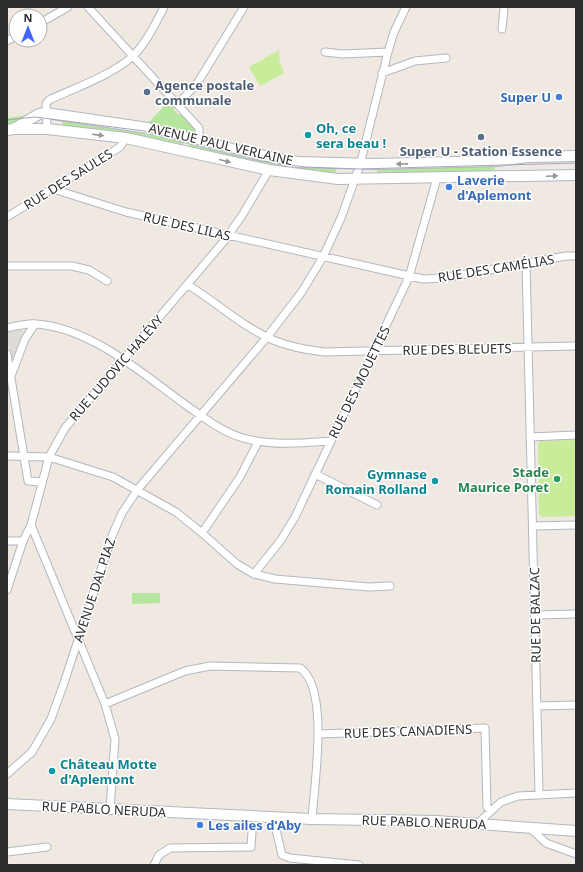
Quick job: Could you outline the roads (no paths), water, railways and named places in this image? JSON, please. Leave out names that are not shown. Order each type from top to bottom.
[{"type":"street","points":[[48,18],[68,7]]},
{"type":"street","points":[[88,7],[200,128],[200,140]]},
{"type":"street","points":[[46,129],[46,104],[49,100],[111,70],[133,55],[155,24],[164,7]]},
{"type":"street","points":[[178,104],[198,82],[244,7]]},
{"type":"street","name":"AVENUE DAL PIAZ","points":[[7,774],[32,752],[51,719],[112,536],[122,513],[138,489],[267,337],[301,293],[322,257],[341,218],[355,180],[388,52],[394,32],[406,7]]},
{"type":"street","points":[[502,29],[504,7]]},
{"type":"street","points":[[325,52],[342,54],[388,52]]},
{"type":"street","points":[[382,73],[415,61],[446,58]]},
{"type":"street","name":"AVENUE PAUL VERLAINE","points":[[10,129],[39,114],[46,113],[136,126],[200,140],[249,153],[297,162],[360,164],[497,161],[528,157],[576,156]]},
{"type":"street","name":"AVENUE PAUL VERLAINE","points":[[10,129],[46,129],[126,138],[269,170],[355,180],[576,175]]},
{"type":"street","name":"RUE DES SAULES","points":[[7,216],[120,147],[126,138]]},
{"type":"street","name":"RUE LUDOVIC HALÉVY","points":[[7,590],[23,541],[31,525],[49,457],[65,428],[188,285],[228,236],[269,170]]},
{"type":"street","name":"RUE DES MOUETTES","points":[[254,574],[280,540],[294,517],[375,351],[409,277],[437,178]]},
{"type":"street","name":"RUE DES LILAS","points":[[53,189],[126,212],[322,257]]},
{"type":"street","name":"RUE DES CAMÉLIAS","points":[[322,257],[423,279],[444,278],[526,263],[576,256]]},
{"type":"street","name":"RUE DE BALZAC","points":[[526,263],[539,794]]},
{"type":"street","points":[[7,266],[72,266],[89,270],[107,281]]},
{"type":"street","name":"RUE DES BLEUETS","points":[[188,285],[267,337],[294,348],[309,351],[324,352],[576,346]]},
{"type":"street","points":[[11,376],[25,339],[36,324]]},
{"type":"street","points":[[7,328],[36,324],[60,328],[83,336],[122,360],[201,416],[228,433],[258,442],[331,441]]},
{"type":"street","points":[[7,354],[11,376],[11,397],[25,455],[28,481],[42,482]]},
{"type":"street","points":[[530,437],[576,435]]},
{"type":"street","points":[[202,532],[240,477],[258,442]]},
{"type":"street","points":[[7,456],[25,455],[49,457],[114,477],[138,489],[176,512],[202,532],[237,564],[254,574],[275,579],[369,587],[390,586]]},
{"type":"street","points":[[315,474],[377,505]]},
{"type":"street","points":[[31,525],[105,704],[115,740],[110,810]]},
{"type":"street","points":[[533,526],[576,525]]},
{"type":"street","points":[[7,541],[23,541]]},
{"type":"street","points":[[535,615],[576,614]]},
{"type":"street","points":[[105,704],[185,671],[210,666],[300,668],[307,672],[319,711],[312,819]]},
{"type":"street","points":[[537,706],[576,705]]},
{"type":"street","name":"RUE DES CANADIENS","points":[[318,734],[485,728],[486,807],[491,811]]},
{"type":"street","points":[[478,824],[502,802],[518,796],[576,793]]},
{"type":"street","name":"RUE PABLO NERUDA","points":[[7,804],[312,819],[404,820],[576,831]]},
{"type":"street","points":[[273,817],[282,855],[297,859],[359,865]]},
{"type":"street","points":[[530,828],[546,843],[576,854]]},
{"type":"street","points":[[154,865],[159,855],[170,848],[251,847],[252,832]]},
{"type":"street","points":[[7,852],[47,847]]},
{"type":"tram line","points":[[7,120],[35,117],[144,131],[264,161],[305,167],[359,169],[576,163]]},
{"type":"place","name":"Agence postale communale","points":[[147,92]]},
{"type":"place","name":"Super U","points":[[559,97]]},
{"type":"place","name":"Oh, ce sera beau !","points":[[308,135]]},
{"type":"place","name":"Super U - Station Essence","points":[[481,137]]},
{"type":"place","name":"Laverie d'Aplemont","points":[[449,187]]},
{"type":"place","name":"Stade Maurice Poret","points":[[557,479]]},
{"type":"place","name":"Gymnase Romain Rolland","points":[[435,481]]},
{"type":"place","name":"Château Motte d'Aplemont","points":[[52,771]]},
{"type":"place","name":"Les ailes d'Aby","points":[[200,825]]}]
